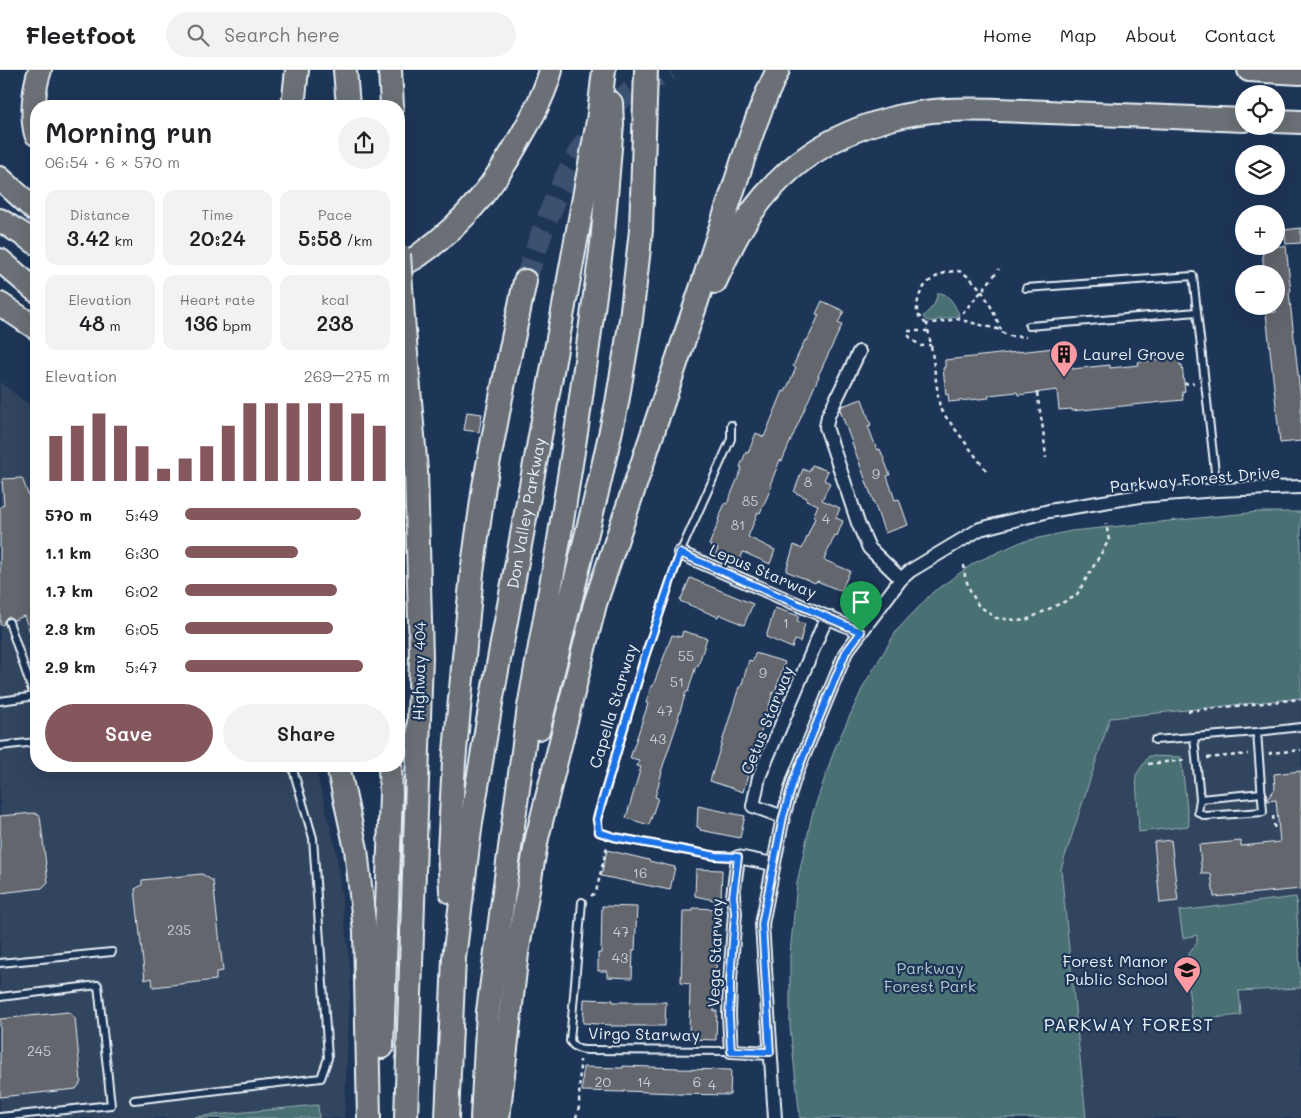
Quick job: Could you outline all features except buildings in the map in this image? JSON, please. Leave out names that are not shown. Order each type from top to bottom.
[{"type":"highway","points":[[35,100],[40,70]]},
{"type":"highway","points":[[294,100],[297,70]]},
{"type":"highway","points":[[346,70],[348,100]]},
{"type":"highway","points":[[390,70],[392,100]]},
{"type":"highway","points":[[405,263],[421,254],[455,227],[486,194],[510,157],[532,116],[551,70]]},
{"type":"highway","name":"Don Valley Parkway","points":[[454,958],[470,822],[598,122],[604,70]]},
{"type":"highway","points":[[482,1118],[488,1011],[511,838],[529,707],[577,426],[602,244],[612,124],[609,70]]},
{"type":"highway","points":[[511,838],[600,480],[617,404],[631,319],[641,230],[646,70]]},
{"type":"highway","points":[[498,1118],[517,953],[537,838],[595,604],[749,142],[778,70]]},
{"type":"highway","points":[[1250,70],[1301,73]]},
{"type":"highway","points":[[672,376],[721,267],[752,212],[785,174],[804,158],[853,131],[902,116],[946,110],[1235,120]]},
{"type":"highway","points":[[1285,121],[1301,122]]},
{"type":"highway","points":[[0,178],[30,206]]},
{"type":"highway","points":[[0,220],[30,239]]},
{"type":"highway","points":[[0,260],[30,286]]},
{"type":"highway","points":[[447,1118],[454,958],[449,850],[454,762],[472,573],[484,486],[525,281]]},
{"type":"highway","points":[[0,304],[30,324]]},
{"type":"highway","name":"Highway 404","points":[[405,342],[416,471],[421,657],[406,1118]]},
{"type":"highway","points":[[339,772],[356,850],[364,931],[369,1118]]},
{"type":"highway","points":[[377,1118],[382,1056],[390,772]]},
{"type":"street","points":[[859,352],[828,416],[826,427],[858,523],[869,548],[901,579]]},
{"type":"street","name":"Parkway Forest Drive","points":[[775,1118],[762,924],[783,817],[794,779],[846,652],[901,579],[910,571],[980,529],[1049,511],[1140,496],[1217,490],[1301,487]]},
{"type":"street","name":"Lepus Starway","points":[[680,553],[861,632]]},
{"type":"street","name":"Cetus Starway","points":[[783,817],[753,806],[759,777],[822,628],[829,618]]},
{"type":"street","name":"Capella Starway","points":[[738,857],[773,864]]},
{"type":"street","name":"Vega Starway","points":[[731,1051],[729,1015],[735,913],[733,896],[738,857]]},
{"type":"street","name":"Virgo Starway","points":[[731,1051],[770,1052]]},
{"type":"lane","points":[[1026,288],[1193,276],[1217,490]]},
{"type":"lane","points":[[1029,326],[1197,312]]},
{"type":"lane","name":"Capella Starway","points":[[731,425],[731,439],[680,553],[645,656],[597,819],[599,832],[614,837],[707,854],[738,857]]},
{"type":"lane","points":[[9,622],[30,682]]},
{"type":"lane","points":[[0,700],[30,697]]},
{"type":"lane","points":[[1155,740],[1301,728]]},
{"type":"lane","points":[[1194,737],[1200,798],[1198,812],[1205,816],[1263,812],[1257,732]]},
{"type":"lane","points":[[0,746],[30,743]]},
{"type":"lane","points":[[134,1100],[321,1078],[328,1058],[313,838],[294,772]]},
{"type":"lane","points":[[1200,798],[1262,794]]},
{"type":"lane","name":"Virgo Starway","points":[[582,902],[570,1041],[574,1047],[582,1050],[731,1051]]},
{"type":"lane","points":[[0,963],[112,952]]},
{"type":"lane","points":[[0,997],[98,984],[111,1105],[0,1117]]},
{"type":"path","points":[[957,319],[999,269]]},
{"type":"path","points":[[986,470],[940,409],[927,324],[916,314],[918,296],[931,279],[946,273],[960,272],[982,291],[1002,332]]},
{"type":"path","points":[[927,324],[957,319],[997,329],[1008,336],[1030,338],[1029,326]]},
{"type":"path","points":[[928,331],[908,332],[908,334],[909,337],[921,346],[931,345]]},
{"type":"path","points":[[1184,384],[1194,383]]},
{"type":"path","points":[[1037,393],[1046,458]]},
{"type":"path","points":[[964,565],[965,577],[978,606],[996,618],[1024,621],[1076,596],[1108,540],[1106,523]]},
{"type":"path","points":[[1188,710],[1301,699]]},
{"type":"path","points":[[1270,761],[1270,753],[1301,750]]},
{"type":"path","points":[[1207,758],[1248,754]]},
{"type":"path","points":[[1148,764],[1186,760]]},
{"type":"path","points":[[1273,810],[1275,832]]},
{"type":"path","points":[[582,902],[596,892],[608,842]]},
{"type":"path","points":[[576,1118],[579,1107],[580,1056]]},
{"type":"shaded area","points":[[0,382],[30,405],[30,772],[316,772],[336,850],[351,975],[344,1118],[0,1118]]},
{"type":"shaded area","name":"Forest Manor Public School","points":[[1301,698],[1301,1118],[1086,1118],[1061,870],[1110,718]]},
{"type":"green space","points":[[938,293],[948,297],[959,314],[951,318],[927,321],[923,317],[934,305]]},
{"type":"green space","name":"Parkway Forest Park","points":[[1258,512],[1301,512],[1301,698],[1110,718],[1061,869],[1086,1118],[800,1118],[790,1027],[790,954],[797,883],[812,815],[835,748],[864,685],[897,630],[933,592],[974,563],[1021,542],[1071,531]]},
{"type":"green space","points":[[1149,756],[1181,757],[1189,826],[1139,832],[1136,775]]},
{"type":"green space","points":[[1296,897],[1301,988],[1239,991],[1241,1015],[1192,1020],[1185,959],[1197,943],[1197,935],[1183,938],[1179,911]]},
{"type":"green space","points":[[318,1105],[319,1118],[194,1118],[194,1117]]},
{"type":"tunnel","points":[[525,281],[554,202],[583,145],[613,105],[628,93],[670,70]]},
{"type":"place","name":"Laurel Grove","points":[[1064,378]]},
{"type":"place","name":"Forest Manor Public School","points":[[1187,994]]},
{"type":"district","name":"PARKWAY FOREST","points":[[1129,1025]]},
{"type":"route","points":[[680,553],[861,632],[846,652],[794,779],[783,817],[762,924],[770,1052],[731,1051],[729,1015],[735,913],[733,896],[738,857],[716,856],[614,837],[599,832],[597,819],[645,656],[680,553]]}]
